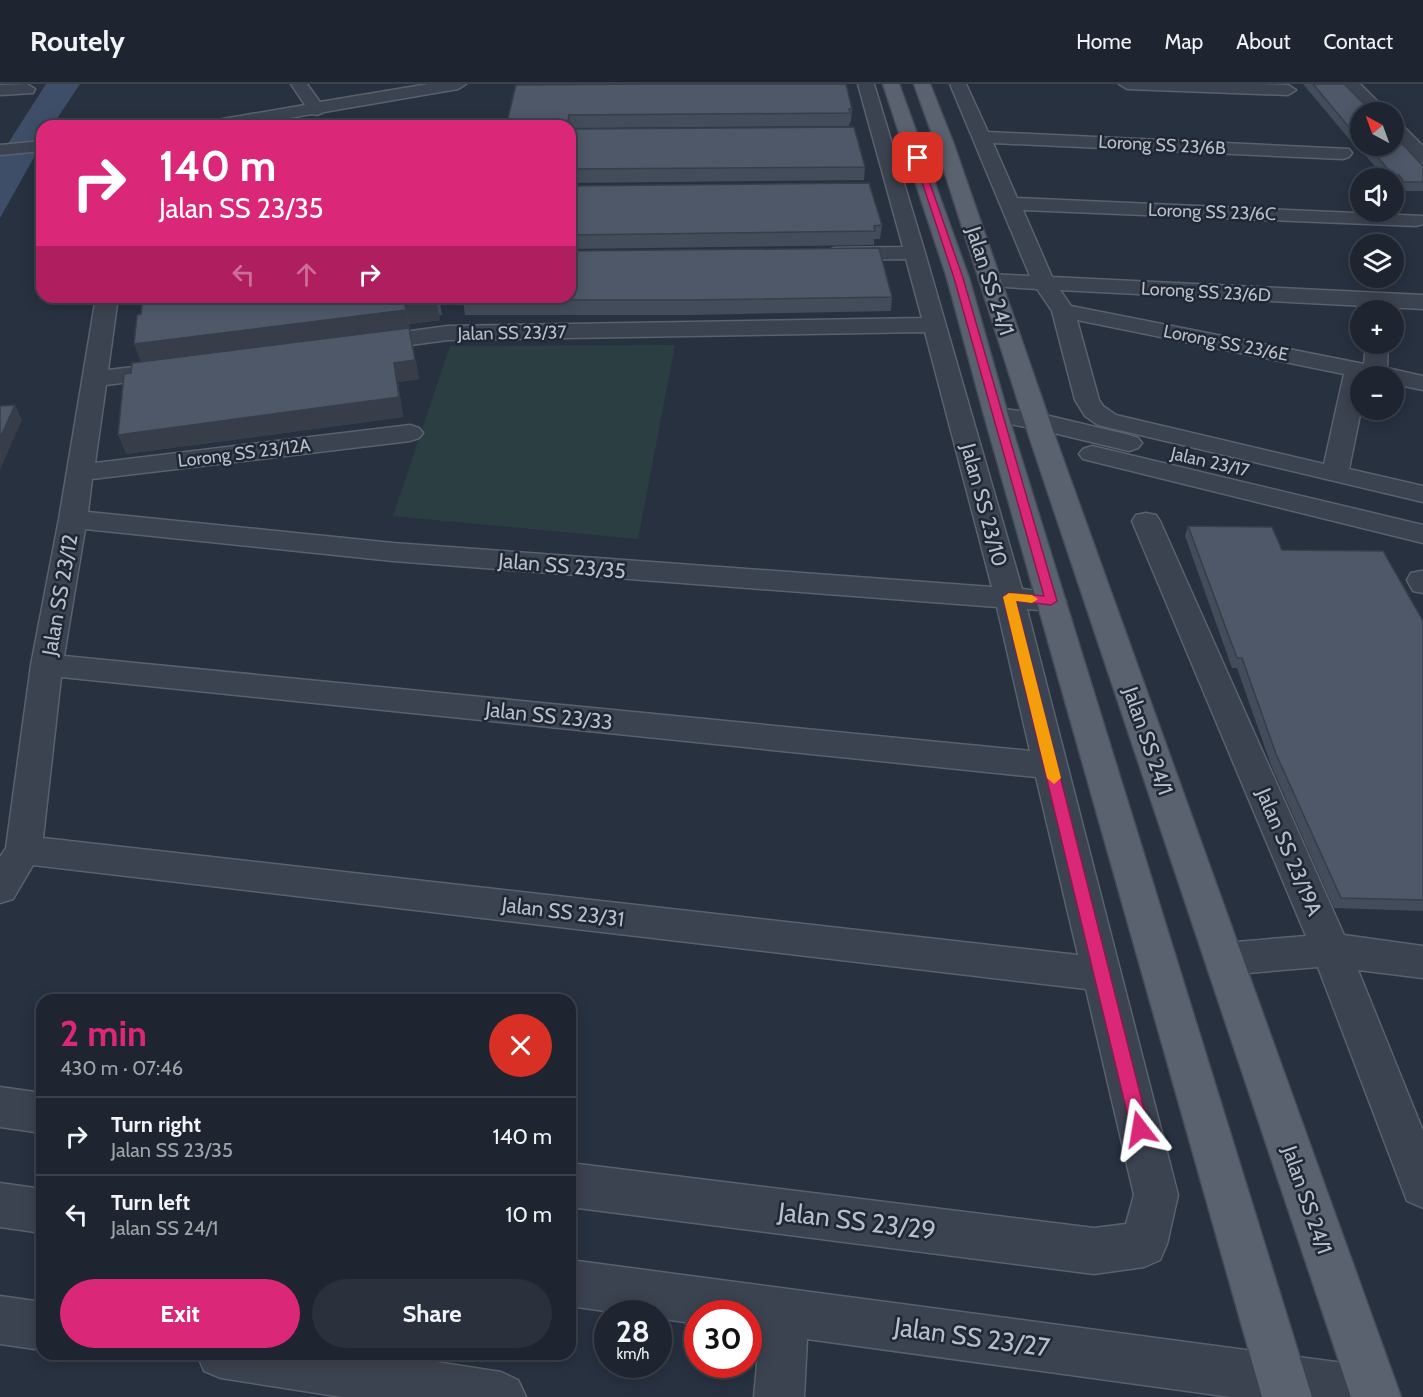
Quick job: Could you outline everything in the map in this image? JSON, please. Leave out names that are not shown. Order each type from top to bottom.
[{"type":"main road","name":"Jalan SS 24/1","points":[[922,84],[944,142],[1040,432],[1375,1395]]},
{"type":"main road","name":"Jalan SS 24/1","points":[[891,85],[958,278],[999,425],[1284,1388]]},
{"type":"street","points":[[299,84],[317,110]]},
{"type":"street","points":[[251,120],[317,110],[377,91],[458,84]]},
{"type":"street","points":[[958,84],[1045,284],[1063,310],[1087,400],[1094,411],[1107,420],[1155,434],[1423,494]]},
{"type":"street","points":[[1127,84],[1288,90]]},
{"type":"street","points":[[1351,84],[1369,102]]},
{"type":"street","points":[[860,85],[891,85]]},
{"type":"street","name":"Jalan SS 23/10","points":[[860,85],[868,133],[895,188],[915,253],[1009,597],[1102,974],[1156,1195],[1144,1244]]},
{"type":"street","points":[[0,90],[27,88]]},
{"type":"street","name":"Lorong SS 23/6B","points":[[981,137],[1343,153]]},
{"type":"street","points":[[1404,137],[1423,157]]},
{"type":"street","points":[[0,150],[36,147]]},
{"type":"street","points":[[872,188],[895,188]]},
{"type":"street","name":"Lorong SS 23/6C","points":[[1009,204],[1419,224]]},
{"type":"street","points":[[1404,208],[1419,224]]},
{"type":"street","points":[[816,254],[915,253]]},
{"type":"street","name":"Lorong SS 23/6D","points":[[990,280],[1350,303]]},
{"type":"street","name":"Lorong SS 23/6D","points":[[1404,303],[1423,302]]},
{"type":"street","name":"Jalan SS 23/12","points":[[0,888],[24,850],[47,665],[73,519],[106,303]]},
{"type":"street","name":"Lorong SS 23/6E","points":[[1063,310],[1350,368]]},
{"type":"street","name":"Jalan SS 23/37","points":[[342,347],[448,333],[934,324]]},
{"type":"street","points":[[93,379],[188,367]]},
{"type":"street","name":"Lorong SS 23/6E","points":[[1404,379],[1423,383]]},
{"type":"street","points":[[1335,475],[1359,420]]},
{"type":"street","name":"Jalan 23/17","points":[[999,425],[1423,512]]},
{"type":"street","name":"Jalan 23/17","points":[[1040,432],[1423,534]]},
{"type":"street","name":"Lorong SS 23/12A","points":[[79,473],[111,495],[410,433]]},
{"type":"street","name":"Jalan SS 23/35","points":[[73,519],[111,495],[393,552],[650,573],[1051,601]]},
{"type":"street","name":"Jalan SS 23/19A","points":[[1146,521],[1331,951],[1423,1186]]},
{"type":"street","name":"Jalan SS 23/33","points":[[47,665],[1051,766]]},
{"type":"street","name":"Jalan SS 23/31","points":[[24,850],[1102,974]]},
{"type":"street","points":[[1224,959],[1331,951],[1423,962]]},
{"type":"street","points":[[0,1107],[36,1112]]},
{"type":"street","name":"Jalan SS 23/29","points":[[576,1186],[1094,1251],[1144,1244]]},
{"type":"street","points":[[0,1205],[36,1210]]},
{"type":"street","name":"Jalan SS 23/27","points":[[576,1284],[784,1312],[1284,1388],[1375,1395]]},
{"type":"street","points":[[779,1397],[784,1312]]},
{"type":"street","points":[[0,1320],[36,1325]]},
{"type":"street","points":[[260,1360],[501,1397]]},
{"type":"green space","points":[[675,345],[638,539],[393,516],[450,346]]},
{"type":"water","points":[[46,84],[80,84],[56,120],[36,120],[36,154],[0,218],[0,156]]},
{"type":"building","points":[[846,84],[852,109],[849,109],[850,113],[569,115],[568,120],[507,120],[516,85]]},
{"type":"building","points":[[1313,84],[1344,84],[1362,102],[1350,102],[1350,128]]},
{"type":"building","points":[[854,127],[865,167],[576,169],[576,129]]},
{"type":"building","points":[[1404,146],[1423,166],[1423,182],[1404,182],[1404,168],[1387,168],[1377,156],[1404,156]]},
{"type":"building","points":[[869,183],[882,225],[874,226],[875,231],[576,235],[576,186]]},
{"type":"building","points":[[879,248],[892,297],[576,300],[576,251]]},
{"type":"building","points":[[142,303],[420,303],[405,305],[406,310],[134,344],[137,315],[141,314]]},
{"type":"building","points":[[409,328],[415,360],[394,363],[399,397],[118,435],[124,374],[131,373],[132,363]]},
{"type":"building","points":[[15,405],[0,438],[0,406]]},
{"type":"building","points":[[1188,526],[1272,527],[1282,550],[1383,551],[1423,621],[1423,900],[1341,898],[1276,754],[1242,658],[1237,658]]},
{"type":"slow traffic","points":[[1032,599],[1009,597],[1054,778]]},
{"type":"route","points":[[918,158],[958,278],[1051,601],[1009,597],[1140,1129]]}]
